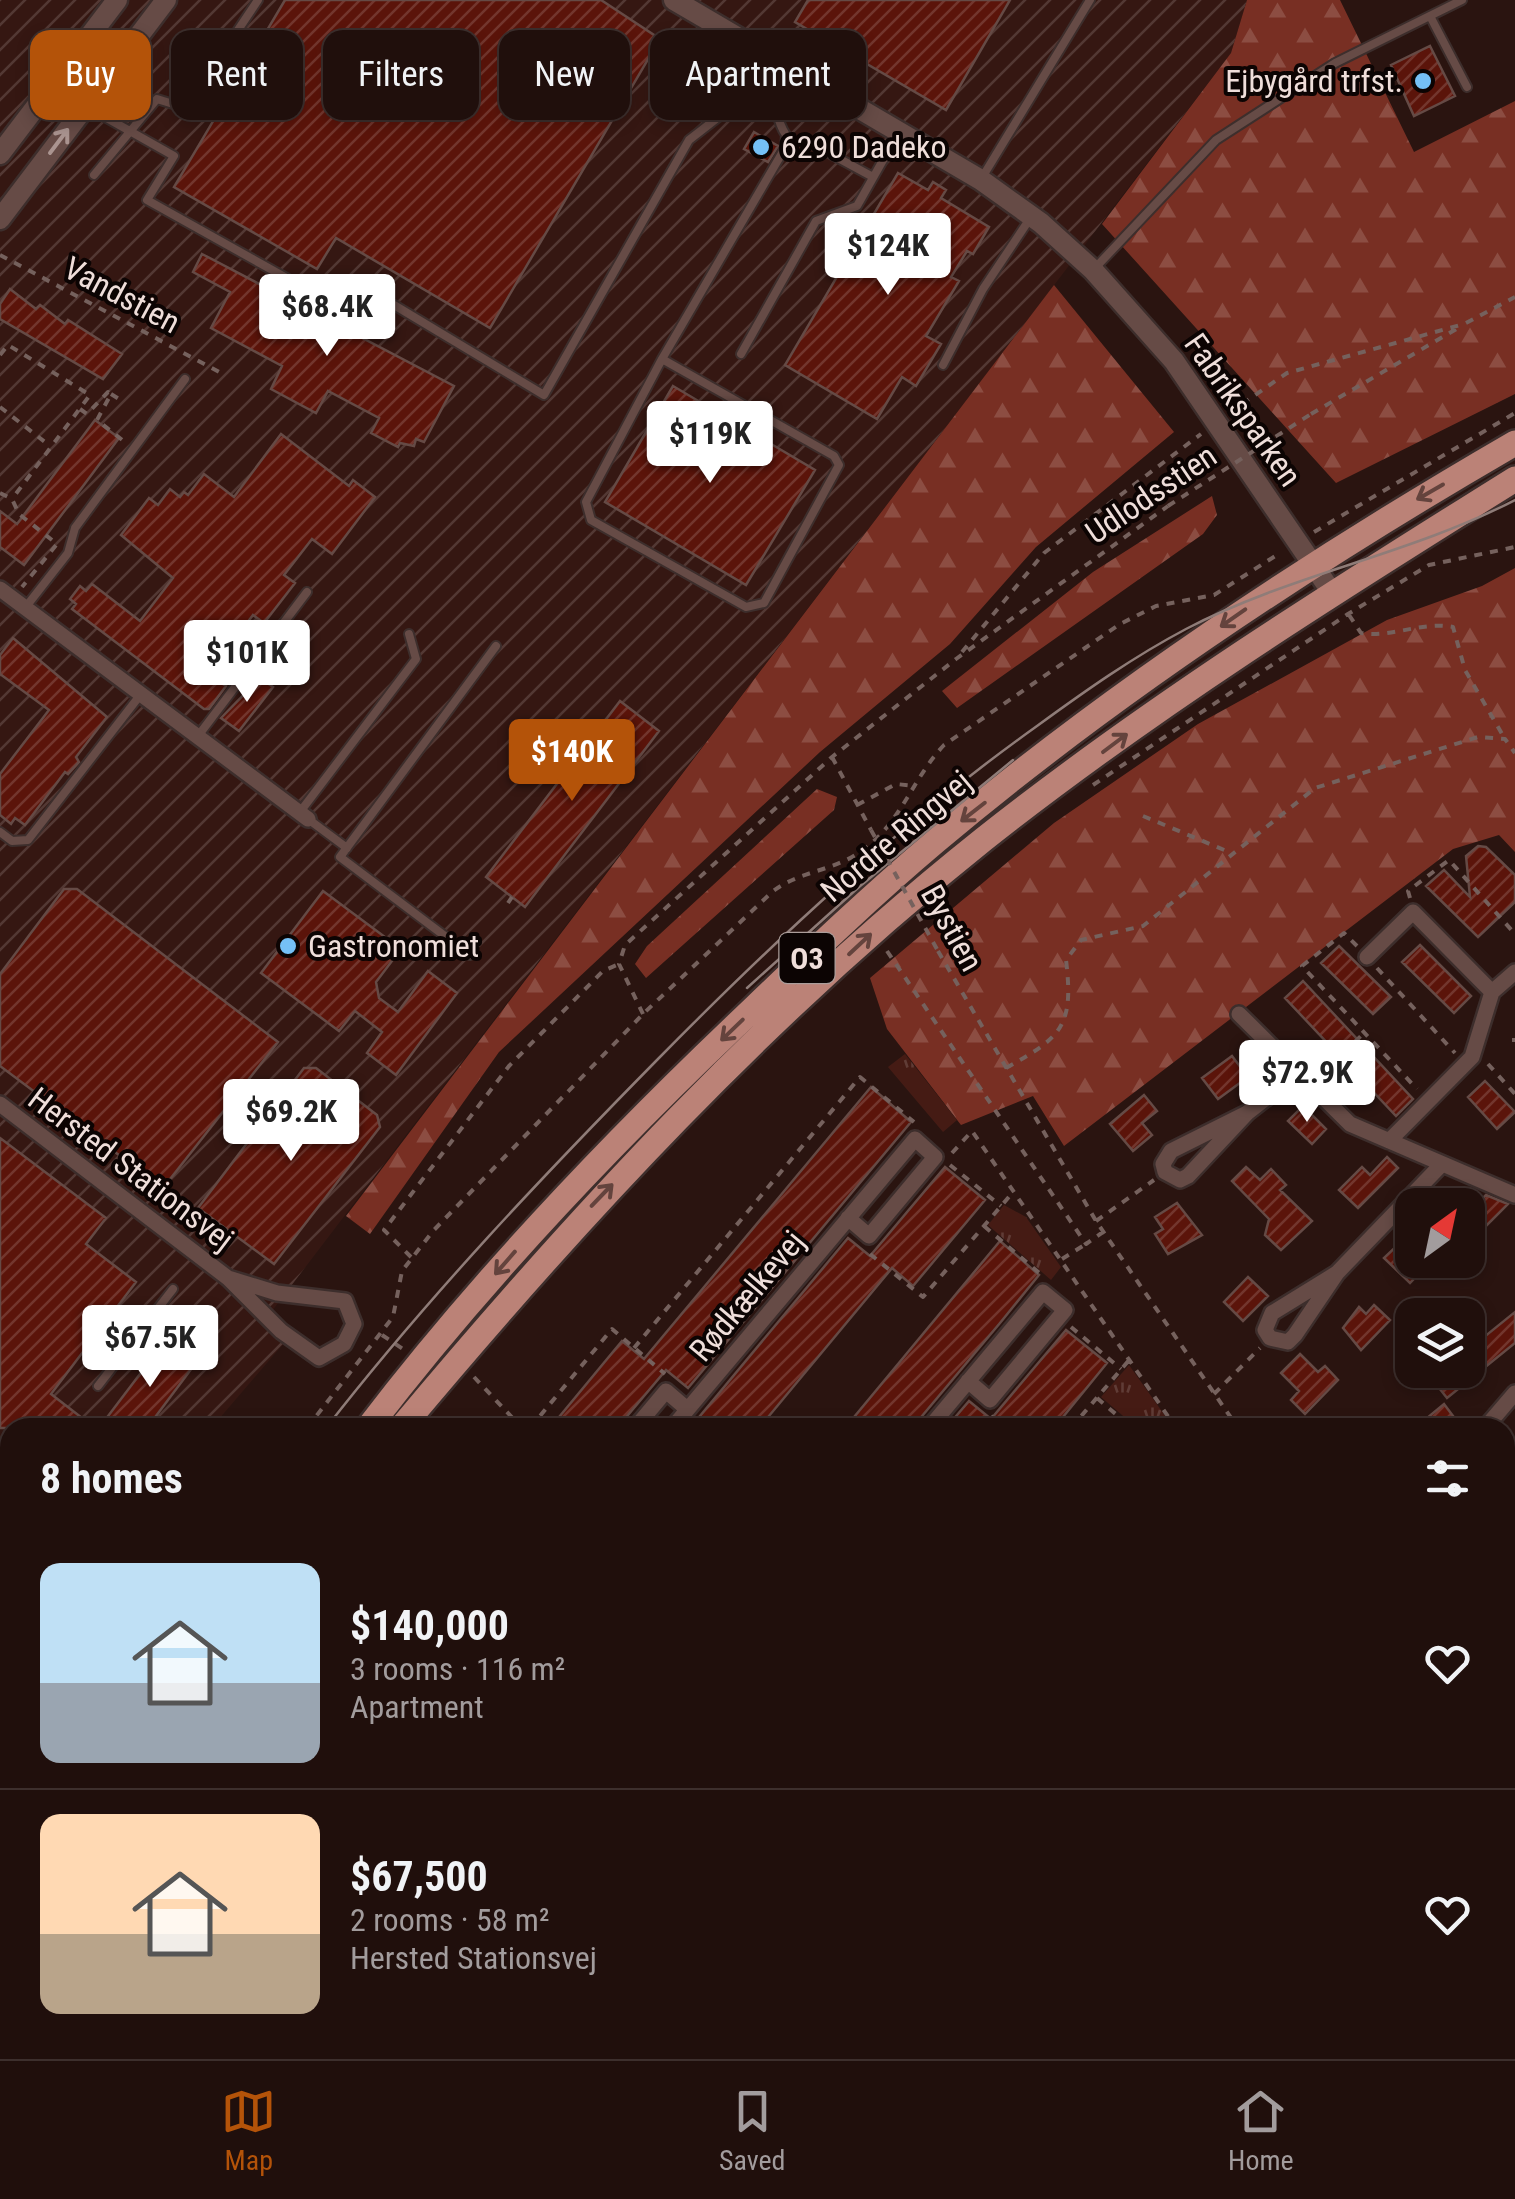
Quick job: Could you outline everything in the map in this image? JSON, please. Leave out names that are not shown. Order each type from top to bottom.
[{"type":"main road","name":"Nordre Ringvej","points":[[376,1418],[552,1210],[684,1075],[938,839],[1091,720],[1314,564],[1515,443]]},
{"type":"main road","name":"Nordre Ringvej","points":[[410,1418],[597,1199],[696,1098],[874,931],[986,838],[1183,692],[1340,604],[1515,479]]},
{"type":"street","points":[[0,154],[116,0]]},
{"type":"street","points":[[143,30],[166,0]]},
{"type":"street","name":"Fabriksparken","points":[[674,0],[725,30]]},
{"type":"street","name":"Fabriksparken","points":[[866,113],[981,180],[1031,217],[1093,270],[1134,312],[1216,422],[1340,604]]},
{"type":"street","points":[[0,219],[75,120]]},
{"type":"street","points":[[13,598],[304,816]]},
{"type":"street","points":[[1367,957],[1413,912],[1492,992]]},
{"type":"street","points":[[1388,1142],[1469,1060],[1492,992],[1515,972]]},
{"type":"street","points":[[1239,1014],[1350,1124],[1515,1195]]},
{"type":"street","points":[[1248,1112],[1188,1176],[1180,1180],[1166,1172],[1165,1156],[1171,1150],[1304,1079]]},
{"type":"street","name":"Hersted Stationsvej","points":[[0,1104],[228,1278],[281,1332],[319,1358],[344,1344],[354,1324],[345,1301],[278,1293],[228,1278]]},
{"type":"street","name":"Rødkælkevej","points":[[680,1418],[848,1218],[915,1139],[935,1156],[869,1236],[848,1218]]},
{"type":"street","points":[[1337,1273],[1272,1313],[1266,1330],[1270,1338],[1278,1342],[1295,1336],[1337,1273],[1442,1164]]},
{"type":"street","points":[[937,1418],[968,1381],[1043,1292],[1065,1310],[990,1400],[968,1381]]},
{"type":"street","name":"Rødkælkevej","points":[[644,1418],[666,1392],[687,1410]]},
{"type":"street","points":[[1494,1418],[1515,1394]]},
{"type":"lane","points":[[94,175],[157,98],[186,108],[258,0]]},
{"type":"lane","points":[[981,180],[1090,0]]},
{"type":"lane","points":[[1093,270],[1216,140],[1335,63],[1462,0]]},
{"type":"lane","points":[[1430,16],[1467,88]]},
{"type":"lane","points":[[108,120],[174,156],[147,200],[342,309],[394,305],[544,395],[688,140],[714,120]]},
{"type":"lane","points":[[662,359],[834,456],[838,464],[764,603],[755,608],[746,607],[586,513],[586,502],[662,359],[785,148],[786,135],[776,120]]},
{"type":"lane","points":[[741,354],[816,222],[857,206],[899,132]]},
{"type":"lane","points":[[814,144],[873,177]]},
{"type":"lane","points":[[944,365],[983,289],[1031,217]]},
{"type":"lane","points":[[13,598],[68,553],[75,528],[185,379]]},
{"type":"lane","points":[[198,736],[307,592]]},
{"type":"lane","points":[[347,848],[304,816],[416,659],[409,634]]},
{"type":"lane","points":[[470,955],[340,857],[496,646]]},
{"type":"lane","points":[[0,832],[12,841],[28,840],[141,694]]},
{"type":"lane","points":[[98,1386],[173,1289]]},
{"type":"path","name":"Vandstien","points":[[0,255],[223,374]]},
{"type":"path","name":"Udlodsstien","points":[[411,1257],[384,1230],[509,1066],[604,971],[618,964],[626,945],[832,757],[956,659],[1168,506],[1311,414],[1515,297]]},
{"type":"path","points":[[956,659],[1044,554],[1286,373],[1464,324]]},
{"type":"path","points":[[0,356],[8,345],[90,394],[12,500]]},
{"type":"path","points":[[86,414],[108,392],[124,402]]},
{"type":"path","points":[[97,420],[111,394]]},
{"type":"path","points":[[0,407],[50,446]]},
{"type":"path","points":[[78,408],[134,449]]},
{"type":"path","points":[[314,1418],[394,1317],[402,1271],[411,1257],[642,1014],[785,881],[857,855],[898,817],[944,745],[1120,624],[1156,606],[1214,595],[1515,413]]},
{"type":"path","points":[[0,493],[57,544],[13,598]]},
{"type":"path","points":[[1085,791],[1340,604],[1429,565],[1515,546]]},
{"type":"path","points":[[1340,604],[1361,633],[1378,636],[1440,624],[1453,627],[1465,670],[1515,753]]},
{"type":"path","points":[[1006,1068],[1041,1048],[1067,1019],[1071,999],[1066,960],[1072,948],[1093,935],[1143,926],[1229,852],[1315,788],[1455,741],[1506,739]]},
{"type":"path","name":"Bystien","points":[[832,757],[938,950],[1096,1221],[1231,1418]]},
{"type":"path","points":[[858,805],[896,784],[916,786]]},
{"type":"path","points":[[1143,816],[1229,852]]},
{"type":"path","points":[[1413,912],[1408,891],[1449,860],[1515,934]]},
{"type":"path","points":[[908,926],[921,916]]},
{"type":"path","points":[[1428,1102],[1302,966],[1344,933],[1469,1060],[1485,1061],[1515,1094]]},
{"type":"path","points":[[884,947],[1086,1244]]},
{"type":"path","points":[[618,964],[642,1014]]},
{"type":"path","points":[[1304,1079],[1364,1033]]},
{"type":"path","points":[[634,1348],[860,1077],[922,1128]]},
{"type":"path","points":[[1001,1206],[939,1156],[951,1154],[972,1131],[1169,1418]]},
{"type":"path","points":[[1096,1221],[1166,1172]]},
{"type":"path","points":[[868,1251],[923,1298],[1014,1190]]},
{"type":"path","points":[[984,1226],[1051,1283]]},
{"type":"path","points":[[1062,1259],[1103,1232]]},
{"type":"path","points":[[1059,1318],[1121,1369]]},
{"type":"path","points":[[538,1418],[612,1329],[665,1374]]},
{"type":"path","points":[[1214,1394],[1270,1338]]},
{"type":"path","points":[[1079,1418],[1130,1358]]},
{"type":"path","points":[[470,1373],[513,1418]]},
{"type":"path","points":[[1096,1398],[1120,1418]]},
{"type":"shaded area","points":[[0,0],[1247,0],[1231,53],[262,1324],[285,1342],[220,1418],[0,1418]]},
{"type":"green space","points":[[1247,0],[1340,0],[1414,152],[1515,101],[1515,394],[1336,483],[1102,224],[1231,53]]},
{"type":"green space","points":[[1054,285],[1174,432],[1036,547],[950,644],[820,752],[499,1052],[370,1234],[346,1216]]},
{"type":"green space","points":[[1212,496],[1217,515],[1203,534],[957,708],[942,691],[1093,572]]},
{"type":"green space","points":[[1515,568],[1515,852],[1499,835],[1453,849],[1064,1146],[1033,1096],[961,1125],[887,1029],[870,978],[1054,823],[1198,724],[1387,620],[1482,586]]},
{"type":"green space","points":[[817,789],[837,797],[834,810],[646,978],[635,964],[647,946]]},
{"type":"green space","points":[[905,1054],[957,1120],[943,1132],[888,1067]]},
{"type":"green space","points":[[1004,1205],[1026,1217],[1061,1267],[1051,1280],[988,1225]]},
{"type":"green space","points":[[1129,1365],[1167,1418],[1126,1418],[1101,1397]]},
{"type":"building","points":[[285,0],[601,0],[650,32],[650,56],[630,90],[630,30],[499,30],[499,120],[612,120],[490,328],[336,238],[317,269],[174,187],[214,120],[303,120],[303,30],[267,30]]},
{"type":"building","points":[[808,0],[1010,0],[946,110],[866,63],[866,30],[809,30],[795,22]]},
{"type":"building","name":"Ejbygård trfst.","points":[[1430,46],[1455,96],[1414,116],[1391,65]]},
{"type":"building","name":"6290 Dadeko","points":[[754,132],[778,146],[768,162],[744,149]]},
{"type":"building","points":[[898,173],[928,190],[933,182],[946,190],[941,198],[989,227],[973,254],[967,251],[951,277],[959,281],[926,336],[941,344],[916,386],[902,377],[877,419],[785,365]]},
{"type":"building","points":[[202,254],[454,386],[424,442],[416,439],[414,446],[400,443],[398,447],[371,433],[379,418],[328,391],[316,413],[271,389],[282,366],[211,328],[230,292],[193,272]]},
{"type":"building","points":[[10,289],[36,309],[40,305],[65,324],[68,320],[122,354],[103,379],[0,319],[0,304]]},
{"type":"building","points":[[673,386],[815,470],[746,585],[605,502]]},
{"type":"building","points":[[95,420],[119,438],[24,565],[0,547],[0,511],[17,524]]},
{"type":"building","points":[[281,434],[349,486],[353,480],[375,497],[332,554],[312,539],[284,575],[295,583],[264,623],[253,615],[223,655],[236,664],[221,683],[226,686],[209,709],[204,709],[72,609],[76,604],[70,599],[80,586],[86,591],[92,584],[140,621],[173,578],[121,535],[149,498],[158,505],[170,489],[180,497],[184,492],[188,495],[204,474],[234,497]]},
{"type":"building","points":[[13,638],[107,717],[76,757],[79,762],[68,774],[65,772],[25,825],[15,818],[11,824],[0,815],[0,774],[49,710],[0,674],[0,655]]},
{"type":"building","points":[[260,678],[273,687],[239,731],[221,718]]},
{"type":"building","points":[[620,701],[659,731],[525,907],[486,877]]},
{"type":"building","points":[[1478,846],[1486,847],[1515,875],[1515,902],[1478,937],[1426,886],[1444,870],[1470,897],[1466,856]]},
{"type":"building","points":[[64,889],[77,889],[278,1042],[163,1188],[0,1066],[0,974]]},
{"type":"building","points":[[323,891],[401,949],[376,982],[379,998],[398,1012],[428,971],[457,993],[396,1075],[367,1053],[382,1032],[355,1011],[339,1031],[261,973]]},
{"type":"building","points":[[1420,945],[1471,996],[1454,1013],[1402,962]]},
{"type":"building","points":[[1339,946],[1391,997],[1373,1014],[1321,963]]},
{"type":"building","points":[[1303,981],[1413,1099],[1396,1116],[1285,998]]},
{"type":"building","points":[[1232,1056],[1248,1077],[1218,1099],[1202,1078]]},
{"type":"building","points":[[304,1068],[316,1068],[377,1115],[380,1127],[274,1264],[198,1208]]},
{"type":"building","points":[[1485,1081],[1515,1112],[1497,1129],[1468,1097]]},
{"type":"building","points":[[871,1087],[911,1122],[688,1388],[666,1370],[625,1418],[558,1418],[622,1341],[644,1359]]},
{"type":"building","points":[[1144,1095],[1157,1111],[1142,1123],[1152,1135],[1133,1151],[1110,1124]]},
{"type":"building","points":[[1303,1106],[1326,1129],[1312,1144],[1288,1121]]},
{"type":"building","points":[[0,1138],[106,1218],[86,1244],[136,1282],[51,1394],[82,1418],[0,1418]]},
{"type":"building","points":[[1387,1157],[1398,1168],[1358,1208],[1339,1190],[1362,1167],[1370,1175]]},
{"type":"building","points":[[945,1167],[985,1200],[913,1286],[892,1268],[767,1418],[698,1418],[848,1238],[870,1256]]},
{"type":"building","points":[[1246,1167],[1260,1180],[1271,1169],[1286,1185],[1280,1190],[1312,1221],[1281,1250],[1265,1235],[1269,1219],[1232,1181]]},
{"type":"building","points":[[1485,1196],[1508,1204],[1485,1227]]},
{"type":"building","points":[[1177,1203],[1202,1235],[1168,1254],[1155,1234],[1163,1229],[1155,1217]]},
{"type":"building","points":[[1000,1241],[1039,1275],[920,1418],[853,1418]]},
{"type":"building","points":[[1395,1248],[1395,1269],[1384,1258]]},
{"type":"building","points":[[1248,1277],[1268,1296],[1243,1321],[1224,1302]]},
{"type":"building","points":[[1374,1305],[1390,1320],[1361,1350],[1343,1328],[1359,1307],[1366,1314]]},
{"type":"building","points":[[1515,1312],[1515,1343],[1485,1367],[1485,1336]]},
{"type":"building","points":[[1066,1330],[1107,1363],[1062,1418],[992,1418]]},
{"type":"building","points":[[165,1341],[195,1364],[154,1418],[107,1418]]},
{"type":"building","points":[[1300,1354],[1318,1372],[1325,1366],[1338,1380],[1305,1414],[1291,1400],[1299,1391],[1281,1373]]},
{"type":"building","points":[[1439,1388],[1459,1388],[1447,1398]]},
{"type":"building","points":[[969,1401],[990,1418],[955,1418]]},
{"type":"building","points":[[1444,1404],[1454,1418],[1427,1418]]},
{"type":"tram line","points":[[334,1418],[486,1240],[656,1061],[839,885],[985,764],[1110,675],[1186,629],[1267,593],[1434,536],[1515,500]]},
{"type":"tram line","points":[[747,988],[859,887],[1013,760]]},
{"type":"place","name":"Ejbygård trfst.","points":[[1423,81]]},
{"type":"place","name":"6290 Dadeko","points":[[761,147]]},
{"type":"place","name":"Gastronomiet","points":[[288,946]]}]
